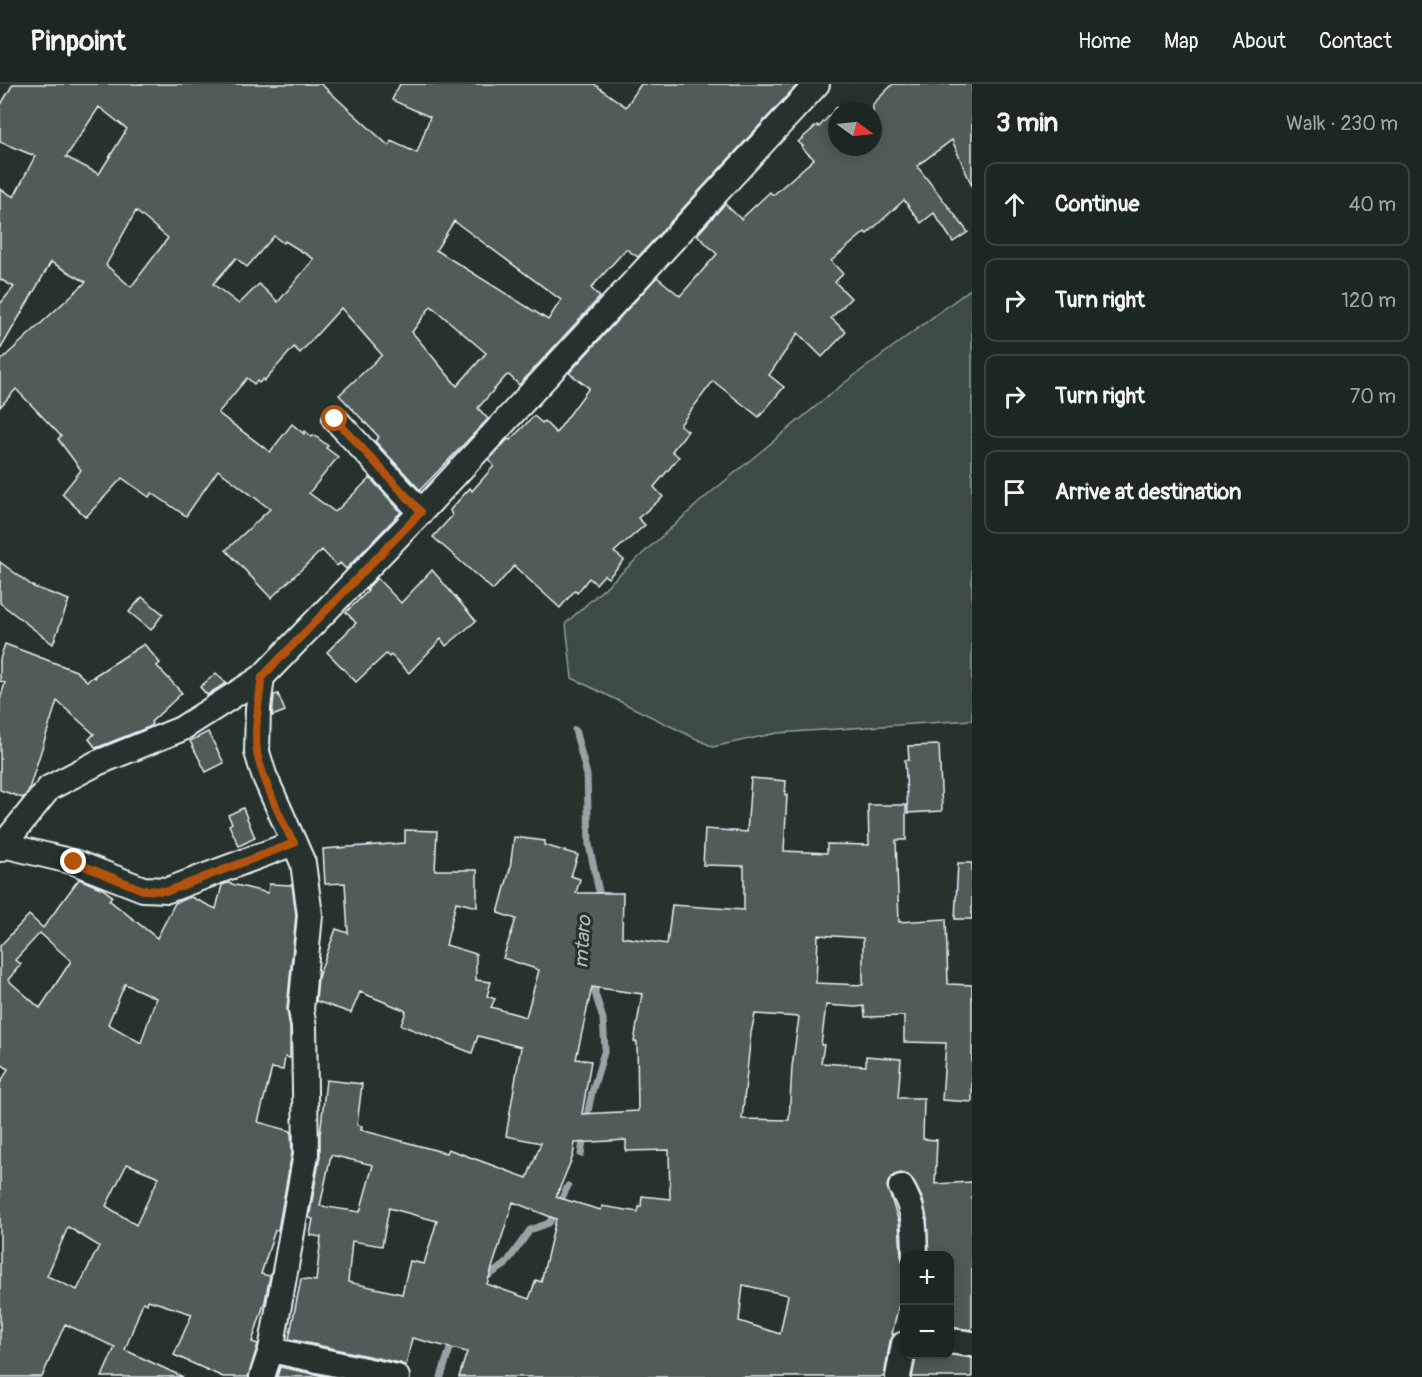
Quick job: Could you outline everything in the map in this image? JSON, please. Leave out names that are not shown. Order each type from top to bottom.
[{"type":"street","points":[[294,843],[168,891],[143,890],[74,862],[1,847],[49,788],[97,763],[181,729],[262,677],[421,512],[817,84]]},
{"type":"street","points":[[335,419],[421,512]]},
{"type":"street","points":[[262,677],[258,708],[257,752],[264,775],[303,863],[310,915],[301,1010],[304,1026],[306,1154],[271,1350],[262,1377]]},
{"type":"street","points":[[901,1187],[910,1203],[914,1220],[915,1251]]},
{"type":"street","points":[[954,1342],[972,1344]]},
{"type":"street","points":[[271,1350],[397,1377]]},
{"type":"street","points":[[898,1377],[901,1359]]},
{"type":"shaded area","points":[[972,288],[972,720],[777,733],[713,747],[572,678],[566,623],[703,499],[843,384]]},
{"type":"building","points":[[13,84],[321,84],[389,146],[391,141],[417,153],[430,117],[392,100],[400,84],[594,84],[626,107],[641,84],[798,84],[638,257],[626,249],[591,288],[600,297],[519,385],[509,375],[506,376],[478,408],[488,419],[420,490],[375,441],[379,437],[339,395],[382,355],[341,308],[300,353],[294,347],[264,381],[263,379],[254,384],[247,378],[218,413],[270,452],[292,424],[304,434],[305,431],[312,437],[314,435],[338,457],[309,493],[335,512],[370,478],[401,512],[346,569],[340,563],[337,566],[322,550],[271,598],[226,550],[270,509],[218,470],[186,516],[152,493],[149,497],[122,478],[86,517],[62,494],[81,470],[58,439],[61,436],[16,389],[0,407],[0,361],[86,282],[51,262],[0,350],[0,304],[14,287],[0,279],[0,189],[14,197],[35,156],[0,142],[0,106]],"holes":[[[99,107],[127,129],[99,174],[66,157]],[[136,211],[168,238],[131,287],[106,265]],[[454,221],[561,300],[548,320],[436,250]],[[274,236],[314,259],[278,302],[259,284],[239,304],[213,284],[236,258],[247,267]],[[431,306],[486,353],[457,386],[412,332]]]},
{"type":"building","points":[[893,84],[972,84],[972,186],[952,140],[917,166],[968,232],[953,242],[934,213],[921,223],[904,200],[867,234],[865,232],[831,261],[843,274],[835,282],[851,298],[831,318],[846,332],[822,357],[798,333],[769,375],[784,387],[759,417],[713,381],[680,425],[688,431],[672,451],[679,457],[654,487],[663,497],[638,518],[645,525],[614,552],[624,560],[608,578],[604,575],[596,584],[589,578],[560,608],[514,566],[493,590],[433,537],[452,516],[450,510],[470,488],[472,491],[494,466],[489,460],[534,416],[542,423],[544,421],[556,433],[589,388],[569,373],[657,277],[680,296],[717,254],[697,235],[725,204],[741,219],[770,192],[773,195],[814,159],[798,142],[817,125],[819,127],[828,117],[828,156],[882,156],[882,102],[875,102]]},
{"type":"building","points":[[0,562],[34,587],[69,600],[53,644],[0,603]]},
{"type":"building","points":[[432,570],[476,621],[446,646],[441,639],[409,673],[391,655],[389,657],[386,654],[356,682],[327,652],[356,623],[346,612],[368,591],[366,590],[377,578],[401,603]]},
{"type":"building","points":[[142,597],[163,614],[151,630],[129,612]]},
{"type":"building","points":[[5,644],[76,671],[87,681],[93,677],[96,678],[94,676],[144,644],[160,663],[157,666],[182,693],[151,722],[149,727],[96,748],[89,739],[94,734],[57,701],[28,792],[23,798],[0,790],[0,700],[5,683],[0,681],[0,659]]},
{"type":"building","points":[[216,673],[226,683],[207,695],[200,687]]},
{"type":"building","points":[[278,694],[285,711],[272,716],[274,695]]},
{"type":"building","points":[[208,732],[224,763],[206,772],[190,741]]},
{"type":"building","points":[[939,745],[942,811],[908,813],[905,760],[909,760],[908,746]]},
{"type":"building","points":[[751,778],[786,781],[784,851],[827,853],[827,844],[869,845],[868,805],[906,805],[906,840],[896,840],[899,922],[946,919],[948,984],[972,985],[972,1102],[942,1100],[946,1043],[904,1042],[904,1016],[865,1017],[864,1006],[826,1005],[821,1063],[866,1066],[866,1056],[901,1059],[898,1098],[924,1098],[923,1139],[937,1140],[935,1184],[972,1182],[972,1330],[954,1327],[954,1251],[929,1251],[927,1219],[923,1200],[913,1180],[901,1173],[894,1175],[887,1186],[899,1222],[900,1300],[884,1377],[459,1377],[467,1352],[412,1338],[406,1366],[289,1339],[301,1279],[316,1281],[321,1237],[310,1235],[313,1219],[309,1218],[320,1156],[326,1080],[362,1084],[357,1125],[362,1126],[361,1130],[446,1153],[448,1149],[527,1178],[541,1143],[506,1136],[521,1047],[478,1036],[472,1053],[401,1025],[406,1012],[404,1010],[360,992],[351,1013],[316,1001],[318,977],[336,929],[348,933],[345,883],[325,884],[323,849],[405,843],[405,830],[437,831],[435,870],[477,870],[477,907],[456,902],[446,945],[476,954],[476,980],[491,982],[487,996],[495,999],[491,1007],[526,1017],[539,970],[503,958],[516,919],[498,913],[510,869],[514,837],[545,841],[544,845],[578,855],[571,876],[580,879],[576,893],[623,893],[622,937],[667,944],[672,905],[744,910],[744,866],[703,865],[705,829],[747,832]],"holes":[[[818,935],[863,938],[863,985],[816,983]],[[592,987],[642,994],[634,1042],[637,1042],[638,1111],[582,1114],[591,1061],[576,1059]],[[755,1014],[799,1017],[792,1067],[789,1120],[742,1119]],[[626,1140],[626,1151],[669,1150],[670,1199],[642,1196],[638,1212],[602,1206],[601,1210],[556,1197],[573,1156],[575,1143]],[[331,1155],[373,1165],[360,1212],[320,1206]],[[513,1202],[556,1219],[541,1282],[536,1280],[529,1299],[487,1284]],[[389,1208],[437,1221],[424,1264],[410,1261],[402,1294],[348,1282],[352,1241],[382,1246]],[[743,1285],[788,1295],[780,1334],[739,1321]]]},
{"type":"building","points":[[243,808],[255,838],[239,846],[229,825],[232,823],[228,815]]},
{"type":"building","points":[[958,863],[972,863],[972,919],[955,919]]},
{"type":"building","points":[[79,879],[103,889],[112,896],[109,900],[157,938],[175,903],[191,897],[216,909],[222,885],[228,883],[268,893],[269,884],[292,885],[296,915],[287,1009],[290,1028],[290,1058],[285,1057],[283,1070],[272,1068],[258,1122],[291,1131],[292,1153],[278,1230],[275,1230],[261,1274],[270,1276],[252,1342],[258,1344],[248,1377],[223,1377],[174,1355],[192,1314],[148,1300],[147,1304],[143,1302],[125,1350],[183,1377],[102,1377],[115,1347],[65,1324],[42,1377],[0,1377],[0,1084],[8,1069],[0,1063],[0,946],[29,915],[43,928]],"holes":[[[40,933],[71,961],[40,1008],[8,980],[21,964],[15,960]],[[125,984],[156,998],[141,1043],[108,1024]],[[127,1164],[159,1177],[136,1225],[106,1206]],[[68,1227],[99,1246],[77,1290],[47,1276]]]},
{"type":"building","points":[[954,1355],[972,1358],[972,1377],[912,1377],[916,1359],[954,1359]]},
{"type":"building","points":[[280,1367],[329,1377],[277,1377]]},
{"type":"waterway","name":"mtaro","points":[[575,730],[587,775],[589,845],[601,901]]},
{"type":"waterway","name":"mtaro","points":[[586,1121],[605,1049],[603,1019],[595,993],[596,981]]},
{"type":"waterway","name":"mtaro","points":[[581,1154],[584,1135]]},
{"type":"waterway","name":"mtaro","points":[[483,1279],[505,1265],[530,1230],[549,1223],[568,1186]]},
{"type":"waterway","name":"mtaro","points":[[441,1377],[453,1339]]},
{"type":"route","points":[[74,862],[143,890],[168,891],[294,843],[264,775],[257,752],[258,708],[262,677],[421,512],[335,419]]}]
